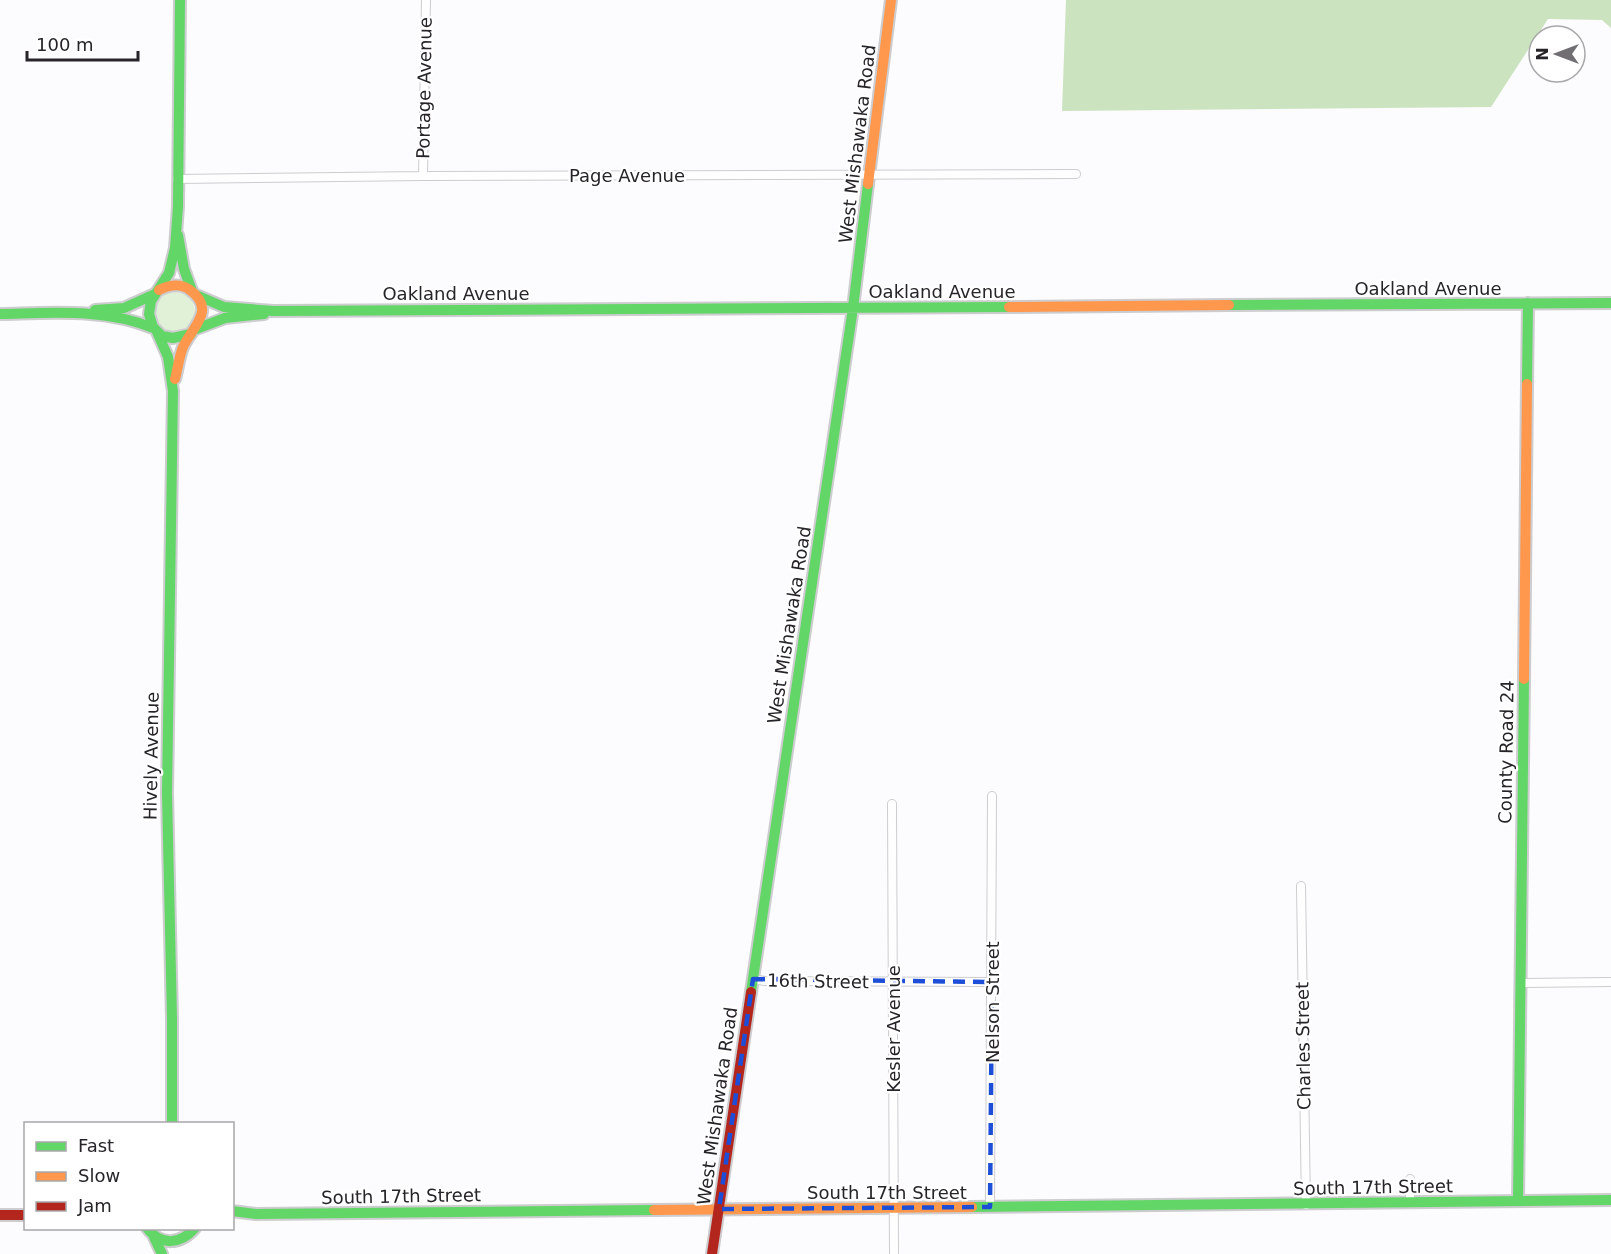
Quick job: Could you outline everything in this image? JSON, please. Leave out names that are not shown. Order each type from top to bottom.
[{"type":"street","points":[[176,232],[180,0]]},
{"type":"street","name":"Portage Avenue","points":[[423,176],[426,0]]},
{"type":"street","name":"West Mishawaka Road","points":[[712,1254],[853,308],[891,0]]},
{"type":"street","name":"Page Avenue","points":[[177,179],[1076,174]]},
{"type":"street","name":"Hively Avenue","points":[[172,1122],[167,793],[173,390],[168,357],[149,320],[148,311],[150,302],[170,271],[176,232]]},
{"type":"street","name":"Hively Avenue","points":[[173,390],[180,354],[201,321],[202,312],[201,303],[184,269],[180,241],[176,232]]},
{"type":"street","points":[[82,313],[123,308],[166,286],[184,286],[194,293]]},
{"type":"street","name":"Oakland Avenue","points":[[194,293],[224,307],[273,311],[1611,303]]},
{"type":"street","name":"County Road 24","points":[[1518,1201],[1528,303]]},
{"type":"street","name":"Oakland Avenue","points":[[194,332],[225,318],[259,315],[273,311]]},
{"type":"street","points":[[0,314],[82,313],[123,317],[136,320],[165,337],[174,339],[183,338],[194,332]]},
{"type":"street","name":"Nelson Street","points":[[990,1207],[992,796]]},
{"type":"street","name":"Kesler Avenue","points":[[892,804],[894,1254]]},
{"type":"street","name":"Charles Street","points":[[1301,886],[1306,1204]]},
{"type":"street","name":"16th Street","points":[[753,979],[765,981],[992,982]]},
{"type":"street","points":[[1520,982],[1611,982]]},
{"type":"street","points":[[1410,1179],[1410,1203]]},
{"type":"street","name":"South 17th Street","points":[[256,1214],[1611,1200]]},
{"type":"street","points":[[234,1211],[256,1214]]},
{"type":"street","points":[[234,1218],[256,1214]]},
{"type":"street","points":[[0,1215],[24,1215]]},
{"type":"street","points":[[148,1232],[163,1242],[174,1243],[194,1232]]},
{"type":"street","points":[[148,1232],[162,1254]]},
{"type":"street","points":[[178,1254],[194,1232]]},
{"type":"highlighted area","points":[[753,979],[992,982],[990,1207],[719,1209]]},
{"type":"green space","points":[[1066,0],[1611,0],[1611,28],[1602,20],[1548,19],[1545,24],[1527,24],[1527,51],[1491,107],[1062,111]]},
{"type":"green space","points":[[175,292],[183,293],[189,298],[194,304],[194,320],[189,326],[183,331],[175,332],[167,331],[161,326],[156,320],[155,312],[156,304],[161,298],[167,293]]},
{"type":"traffic: fast","points":[[180,0],[178,207],[175,248],[169,273],[151,301],[149,314],[153,327],[162,336],[173,338],[191,334]]},
{"type":"traffic: fast","points":[[751,992],[853,308],[868,184]]},
{"type":"traffic: fast","points":[[178,235],[184,269],[192,291]]},
{"type":"traffic: fast","points":[[95,310],[124,308],[155,294]]},
{"type":"traffic: fast","points":[[196,295],[224,307],[273,311],[1009,307]]},
{"type":"traffic: fast","points":[[1527,384],[1528,303]]},
{"type":"traffic: fast","points":[[1229,305],[1611,303]]},
{"type":"traffic: fast","points":[[0,314],[78,313],[116,317],[153,328]]},
{"type":"traffic: fast","points":[[196,329],[225,318],[264,314]]},
{"type":"traffic: fast","points":[[157,332],[168,357],[173,391],[167,793],[172,1122]]},
{"type":"traffic: fast","points":[[1518,1201],[1524,679]]},
{"type":"traffic: fast","points":[[972,1207],[1611,1200]]},
{"type":"traffic: fast","points":[[234,1211],[256,1214],[654,1210]]},
{"type":"traffic: fast","points":[[149,1230],[158,1238],[171,1241],[183,1238],[193,1230]]},
{"type":"traffic: fast","points":[[154,1237],[162,1254]]},
{"type":"traffic: slow","points":[[868,184],[891,0]]},
{"type":"traffic: slow","points":[[159,290],[171,286],[183,286],[198,297],[202,305],[200,318],[182,351],[175,379]]},
{"type":"traffic: slow","points":[[1009,307],[1229,305]]},
{"type":"traffic: slow","points":[[1524,679],[1527,384]]},
{"type":"traffic: slow","points":[[654,1210],[972,1207]]},
{"type":"traffic: jam","points":[[712,1254],[751,992]]},
{"type":"traffic: jam","points":[[0,1215],[24,1215]]}]
